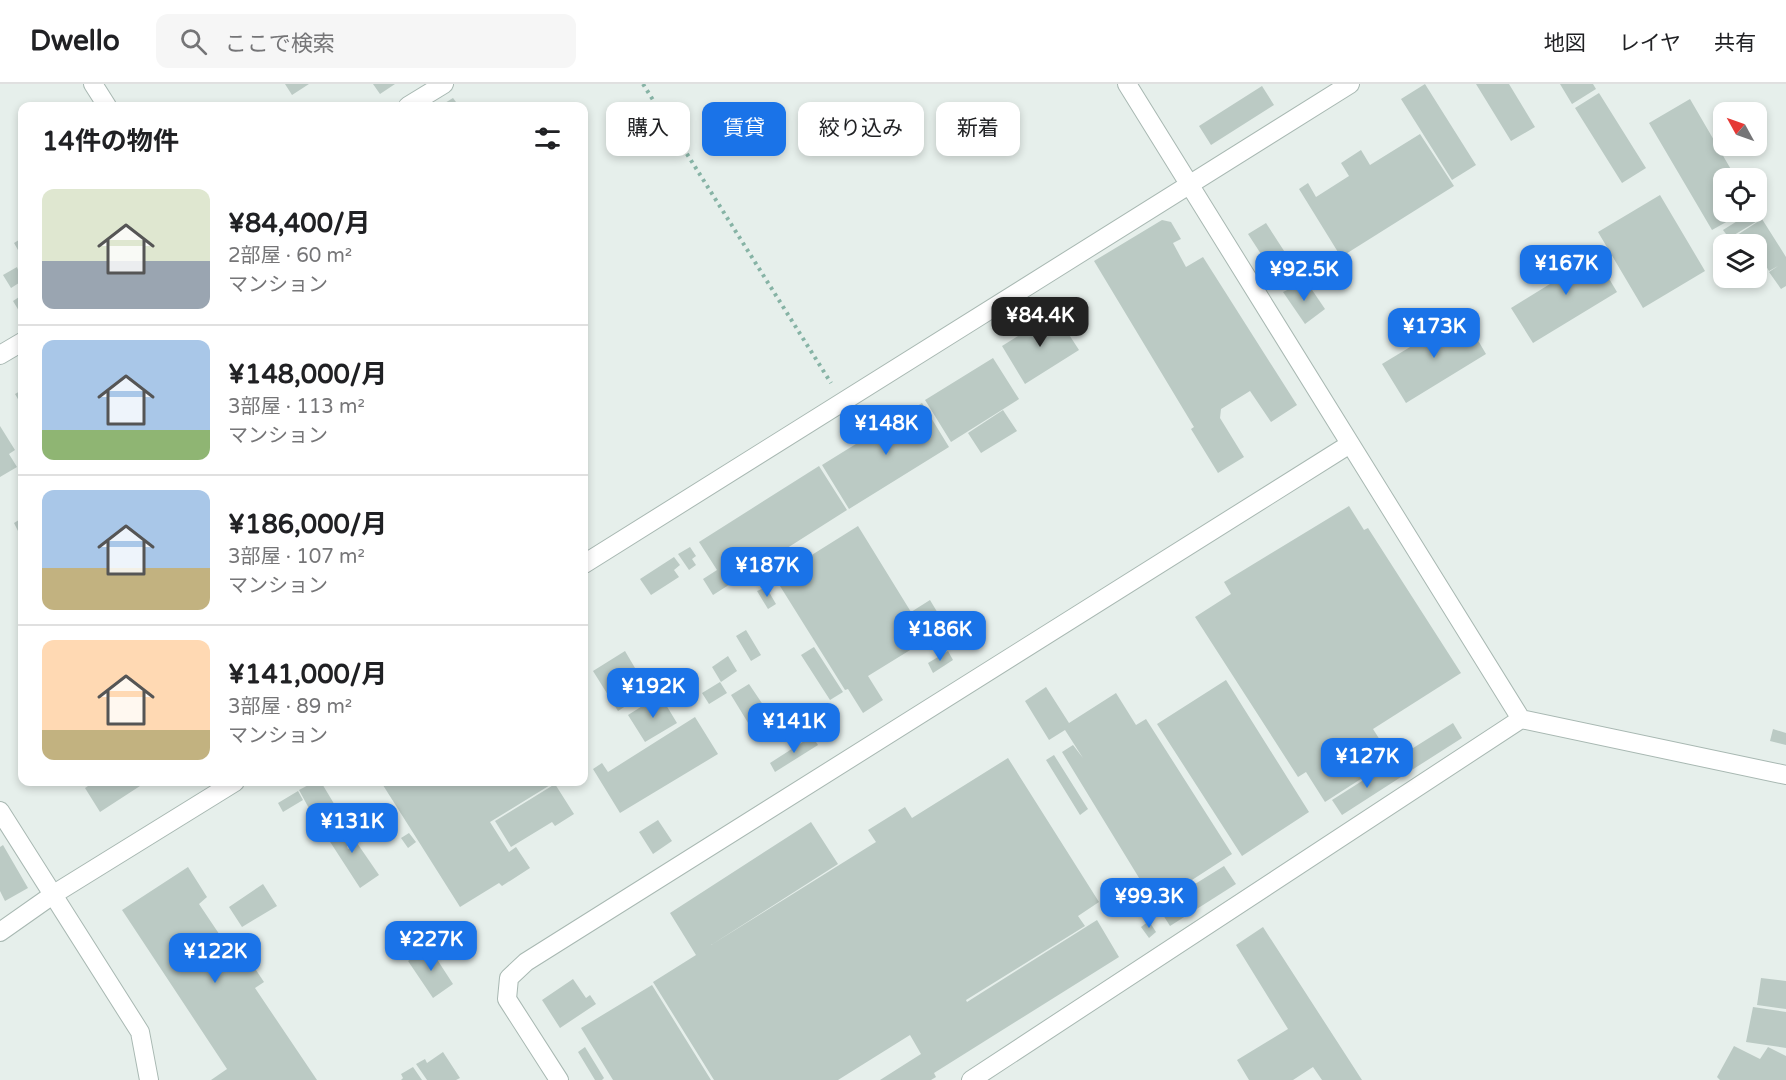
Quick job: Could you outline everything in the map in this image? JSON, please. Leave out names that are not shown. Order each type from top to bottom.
[{"type":"street","points":[[93,84],[104,102]]},
{"type":"street","points":[[415,102],[444,84]]},
{"type":"street","points":[[1127,84],[1521,719]]},
{"type":"street","points":[[588,561],[1350,84]]},
{"type":"street","points":[[0,355],[18,344]]},
{"type":"street","points":[[559,1080],[507,999],[509,978],[526,962],[1350,444]]},
{"type":"street","points":[[971,1080],[1521,719],[1786,775]]},
{"type":"street","points":[[0,932],[54,894],[229,786]]},
{"type":"street","points":[[0,811],[140,1032],[149,1080]]},
{"type":"path","points":[[643,84],[843,402]]},
{"type":"building","points":[[285,84],[309,84],[292,95]]},
{"type":"building","points":[[373,84],[395,84],[380,94]]},
{"type":"building","points":[[1425,84],[1476,165],[1452,180],[1401,99]]},
{"type":"building","points":[[1476,84],[1509,84],[1535,127],[1511,141]]},
{"type":"building","points":[[1560,84],[1593,84],[1596,89],[1572,104]]},
{"type":"building","points":[[1262,86],[1274,105],[1211,145],[1199,126]]},
{"type":"building","points":[[1599,93],[1646,168],[1622,183],[1575,108]]},
{"type":"building","points":[[1690,99],[1713,138],[1713,156],[1723,156],[1730,168],[1713,168],[1713,222],[1726,222],[1712,230],[1649,123]]},
{"type":"building","points":[[1420,134],[1454,186],[1341,257],[1299,189],[1308,183],[1316,197],[1349,176],[1341,163],[1361,150],[1370,165]]},
{"type":"building","points":[[1660,195],[1705,271],[1643,308],[1598,232]]},
{"type":"building","points":[[1162,220],[1171,222],[1181,239],[1173,243],[1186,267],[1203,257],[1297,405],[1271,422],[1250,391],[1221,409],[1220,418],[1244,457],[1218,473],[1191,429],[1194,427],[1094,261]]},
{"type":"building","points":[[1736,222],[1756,222],[1736,234],[1726,234],[1723,230]]},
{"type":"building","points":[[1757,222],[1764,222],[1786,257],[1786,286],[1781,289],[1769,272],[1778,266],[1769,271],[1767,268],[1767,234],[1739,234]]},
{"type":"building","points":[[1266,223],[1288,257],[1270,268],[1248,234]]},
{"type":"building","points":[[1589,245],[1617,292],[1533,343],[1511,308],[1571,271],[1564,260]]},
{"type":"building","points":[[17,267],[18,284],[11,288],[3,275]]},
{"type":"building","points":[[1288,269],[1296,280],[1285,289],[1276,277]]},
{"type":"building","points":[[1306,281],[1325,309],[1305,324],[1283,292]]},
{"type":"building","points":[[18,298],[18,309],[13,301]]},
{"type":"building","points":[[1055,313],[1079,350],[1025,384],[1002,346]]},
{"type":"building","points":[[1463,315],[1486,354],[1406,403],[1382,364]]},
{"type":"building","points":[[993,358],[1019,399],[951,442],[925,400]]},
{"type":"building","points":[[922,403],[949,447],[849,509],[822,465]]},
{"type":"building","points":[[1003,410],[1017,431],[981,453],[968,433]]},
{"type":"building","points":[[0,426],[15,450],[9,454],[17,467],[0,477]]},
{"type":"building","points":[[819,466],[847,510],[713,595],[703,579],[717,570],[699,542]]},
{"type":"building","points":[[1349,506],[1364,530],[1368,528],[1461,673],[1373,729],[1392,759],[1325,802],[1306,772],[1298,777],[1195,617],[1231,594],[1224,582]]},
{"type":"building","points":[[858,526],[911,612],[930,600],[939,615],[920,626],[928,639],[868,676],[883,700],[863,713],[848,689],[845,690],[775,578]]},
{"type":"building","points":[[690,547],[696,556],[692,559],[696,565],[689,570],[678,554]]},
{"type":"building","points":[[674,557],[680,565],[674,570],[679,577],[651,595],[640,579]]},
{"type":"building","points":[[766,587],[776,604],[768,609],[757,591]]},
{"type":"building","points":[[746,630],[761,655],[751,661],[736,636]]},
{"type":"building","points":[[814,647],[843,692],[830,700],[801,655]]},
{"type":"building","points":[[625,651],[635,668],[624,675],[638,698],[618,711],[593,671]]},
{"type":"building","points":[[948,651],[953,660],[933,673],[928,663]]},
{"type":"building","points":[[728,656],[737,671],[721,682],[712,667]]},
{"type":"building","points":[[1226,680],[1309,812],[1242,856],[1157,724]]},
{"type":"building","points":[[720,682],[727,693],[709,704],[702,693]]},
{"type":"building","points":[[749,684],[778,727],[758,739],[731,695]]},
{"type":"building","points":[[1046,687],[1069,723],[1116,693],[1136,725],[1146,719],[1232,854],[1155,904],[1062,752],[1073,745],[1083,758],[1065,730],[1049,740],[1025,701]]},
{"type":"building","points":[[660,695],[677,723],[645,742],[628,715]]},
{"type":"building","points":[[695,717],[718,754],[620,813],[593,769],[602,763],[608,772]]},
{"type":"building","points":[[1453,723],[1462,738],[1404,775],[1394,760]]},
{"type":"building","points":[[1773,729],[1786,733],[1786,745],[1770,741]]},
{"type":"building","points":[[812,736],[818,745],[775,772],[770,763]]},
{"type":"building","points":[[1054,755],[1088,809],[1080,815],[1046,760]]},
{"type":"building","points":[[1008,758],[1099,902],[1078,916],[1085,926],[966,1000],[967,1002],[1097,920],[1119,957],[934,1073],[936,1077],[931,1080],[880,1080],[921,1054],[910,1035],[838,1080],[714,1080],[653,982],[696,955],[670,913],[811,822],[838,864],[711,945],[876,842],[868,830],[905,807],[912,818]]},
{"type":"building","points":[[1392,762],[1401,777],[1342,815],[1332,800]]},
{"type":"building","points":[[88,786],[140,786],[100,812],[85,788]]},
{"type":"building","points":[[306,786],[323,786],[339,812],[318,825],[299,790]]},
{"type":"building","points":[[384,786],[548,786],[490,822],[509,852],[516,847],[530,868],[502,886],[499,883],[460,907]]},
{"type":"building","points":[[552,786],[556,786],[574,814],[555,826],[552,822],[511,847],[495,821]]},
{"type":"building","points":[[298,791],[303,800],[283,812],[278,803]]},
{"type":"building","points":[[658,820],[672,841],[653,854],[639,832]]},
{"type":"building","points":[[345,821],[358,839],[347,846],[348,849],[357,843],[379,875],[360,888],[325,834]]},
{"type":"building","points":[[409,833],[416,842],[408,848],[401,838]]},
{"type":"building","points":[[3,845],[28,888],[5,901],[0,891],[0,847]]},
{"type":"building","points":[[1224,866],[1236,884],[1170,926],[1158,907]]},
{"type":"building","points":[[188,867],[207,897],[199,904],[238,962],[246,955],[264,982],[255,988],[317,1080],[211,1080],[227,1069],[122,910]]},
{"type":"building","points":[[263,884],[277,906],[242,927],[229,907]]},
{"type":"building","points":[[1149,921],[1156,932],[1149,938],[1141,927]]},
{"type":"building","points":[[1263,927],[1362,1080],[1322,1080],[1313,1067],[1293,1080],[1249,1080],[1237,1060],[1288,1029],[1236,945]]},
{"type":"building","points":[[429,947],[453,984],[433,998],[408,961]]},
{"type":"building","points":[[1761,978],[1786,981],[1786,1009],[1757,1005]]},
{"type":"building","points":[[573,979],[586,998],[590,995],[596,1004],[560,1028],[542,1000]]},
{"type":"building","points":[[652,985],[711,1080],[613,1080],[581,1028]]},
{"type":"building","points":[[1753,1007],[1786,1012],[1786,1048],[1746,1042]]},
{"type":"building","points":[[1734,1046],[1760,1059],[1768,1047],[1786,1056],[1786,1080],[1720,1080],[1717,1077]]},
{"type":"building","points":[[585,1047],[604,1078],[602,1080],[595,1080],[578,1052]]},
{"type":"building","points":[[443,1052],[460,1078],[427,1080],[416,1064],[425,1059],[427,1063]]},
{"type":"building","points":[[413,1067],[422,1080],[401,1080],[403,1078],[401,1074]]}]
